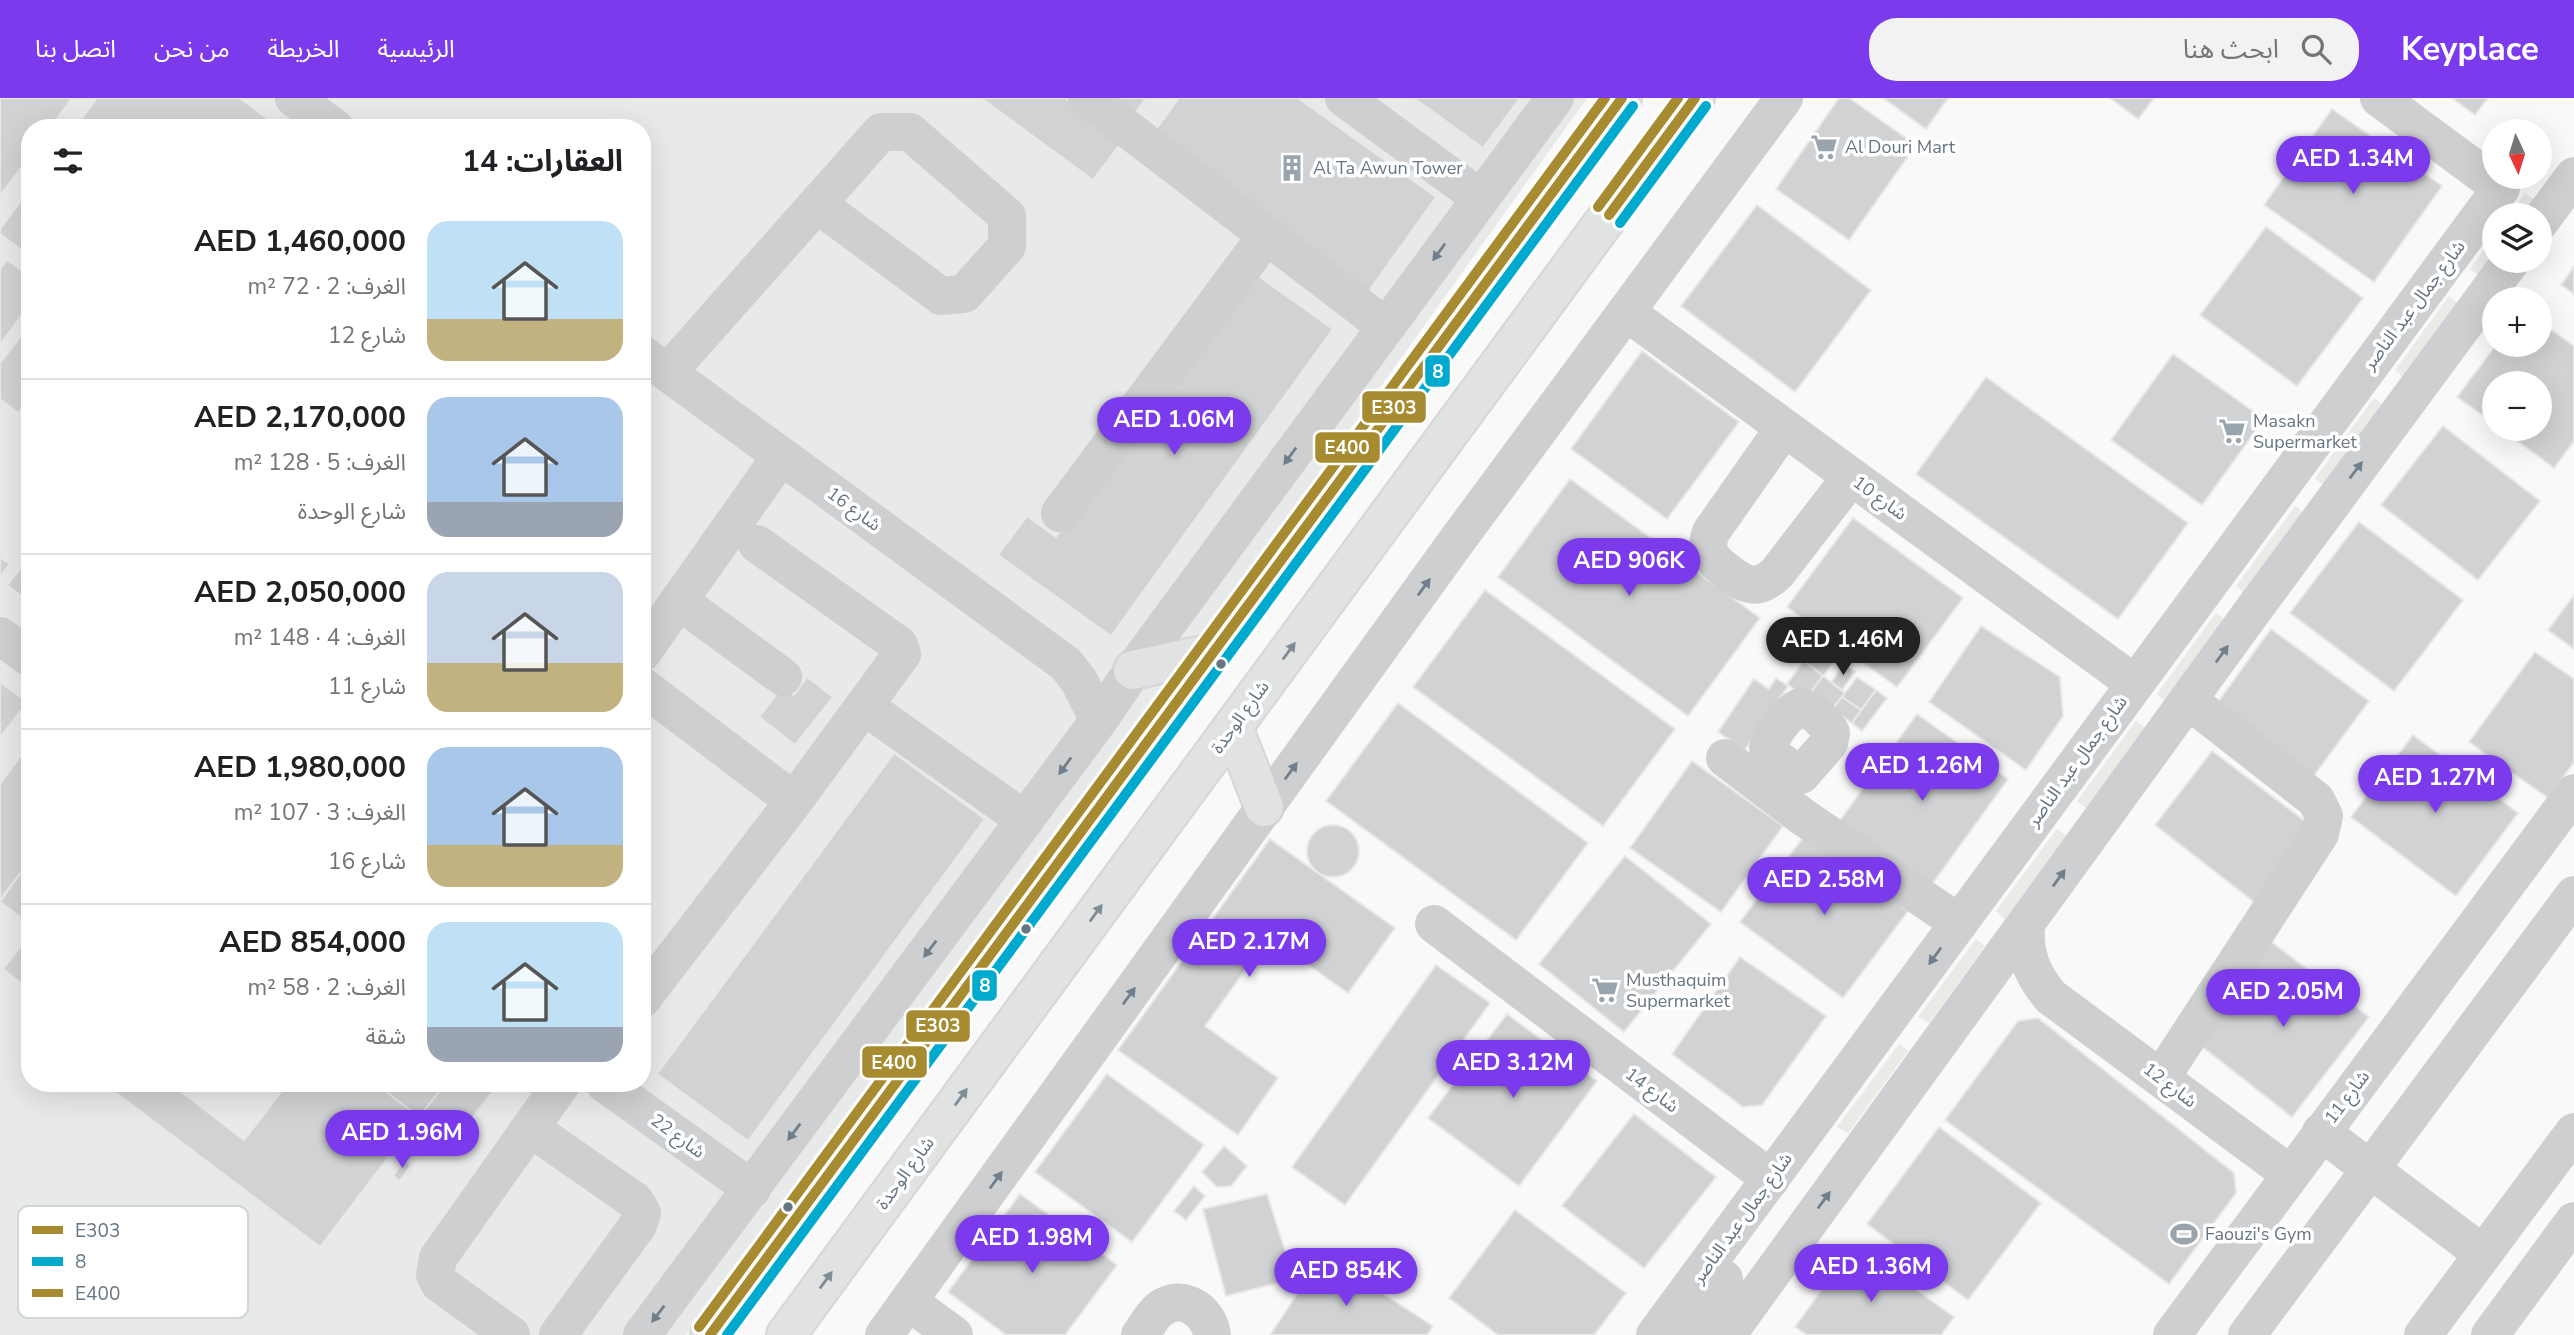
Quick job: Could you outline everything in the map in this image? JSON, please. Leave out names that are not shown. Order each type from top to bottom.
[{"type":"highway","points":[[710,1335],[1622,98]]},
{"type":"highway","name":"شارع الوحدة","points":[[786,1335],[1695,98]]},
{"type":"highway","points":[[1133,670],[1212,653]]},
{"type":"highway","points":[[1233,727],[1264,807]]},
{"type":"street","points":[[294,98],[323,119]]},
{"type":"street","points":[[1087,98],[1385,326]]},
{"type":"street","points":[[1344,98],[1479,197]]},
{"type":"street","points":[[642,1335],[1099,720],[1479,197],[1555,98]]},
{"type":"street","points":[[884,1335],[1264,807],[1784,98]]},
{"type":"street","name":"شارع جمال عبد الناصر","points":[[1655,1335],[2501,188],[2379,98]]},
{"type":"street","points":[[655,363],[817,204],[881,132],[911,132],[1007,216],[1007,246],[964,295],[941,296],[817,204]]},
{"type":"street","points":[[2552,206],[2574,176]]},
{"type":"street","points":[[1060,513],[1267,235]]},
{"type":"street","points":[[1727,1335],[1966,1004],[2502,273]]},
{"type":"street","name":"شارع 10","points":[[1626,312],[2134,683]]},
{"type":"street","name":"شارع 16","points":[[655,363],[1066,664],[1079,681],[1099,720]]},
{"type":"street","points":[[1784,428],[1707,541],[1712,559],[1742,583],[1751,585],[1770,579],[1851,477]]},
{"type":"street","points":[[651,640],[781,456]]},
{"type":"street","points":[[651,987],[900,658],[901,648],[757,544]]},
{"type":"street","points":[[679,601],[783,677]]},
{"type":"street","points":[[0,636],[21,651]]},
{"type":"street","points":[[1066,664],[1133,670]]},
{"type":"street","points":[[651,693],[794,801]]},
{"type":"street","points":[[2161,1078],[2320,834],[2324,816],[2316,800],[2188,700]]},
{"type":"street","points":[[864,706],[1025,820]]},
{"type":"street","points":[[1725,758],[1803,817],[1959,923]]},
{"type":"street","points":[[1801,775],[1812,803],[1803,817]]},
{"type":"street","name":"شارع 11","points":[[2172,1335],[2574,793]]},
{"type":"street","points":[[2247,1335],[2574,895]]},
{"type":"street","name":"شارع 14","points":[[1434,924],[1771,1179]]},
{"type":"street","name":"شارع 12","points":[[2026,924],[2025,940],[2029,963],[2040,984],[2051,997],[2290,1174]]},
{"type":"street","name":"شارع 12","points":[[1966,1004],[1999,993],[2034,992],[2051,997]]},
{"type":"street","points":[[511,1335],[439,1283],[435,1266],[556,1092]]},
{"type":"street","name":"شارع 22","points":[[617,1092],[752,1189]]},
{"type":"street","points":[[530,1128],[635,1201],[642,1213],[638,1225],[558,1335]]},
{"type":"street","points":[[2321,1132],[2483,1254]]},
{"type":"street","points":[[2423,1335],[2574,1132]]},
{"type":"street","points":[[2490,1335],[2574,1221]]},
{"type":"street","points":[[1694,1335],[1698,1323],[1735,1259],[1738,1248],[1735,1228]]},
{"type":"street","points":[[909,1302],[954,1335]]},
{"type":"street","points":[[1140,1335],[1158,1310],[1178,1302],[1199,1309],[1206,1317],[1212,1335]]},
{"type":"shaded area","points":[[0,98],[1587,98],[1178,670],[686,1335],[0,1335]]},
{"type":"shaded area","points":[[2525,193],[2535,200],[2533,203],[2518,203]]},
{"type":"shaded area","points":[[2482,252],[2482,272],[2479,276],[2470,269]]},
{"type":"shaded area","points":[[2449,296],[2458,304],[2404,378],[2395,370]]},
{"type":"shaded area","points":[[2374,398],[2383,405],[2324,486],[2315,478]]},
{"type":"shaded area","points":[[2295,506],[2304,513],[2245,593],[2236,586]]},
{"type":"shaded area","points":[[2216,613],[2225,620],[2165,701],[2157,694]]},
{"type":"shaded area","points":[[2136,721],[2145,728],[2087,809],[2077,801]]},
{"type":"shaded area","points":[[2057,829],[2066,836],[2005,919],[1996,911]]},
{"type":"shaded area","points":[[1976,939],[1985,946],[1929,1023],[1918,1017]]},
{"type":"shaded area","points":[[1899,1044],[1908,1051],[1848,1133],[1837,1127]]},
{"type":"building","points":[[0,98],[72,98],[57,119],[21,119],[21,168],[0,196]]},
{"type":"building","points":[[97,98],[240,98],[268,119],[82,119]]},
{"type":"building","points":[[981,98],[1065,98],[1123,140],[1093,180]]},
{"type":"building","points":[[1099,98],[1146,98],[1130,120]]},
{"type":"building","name":"Al Ta Awun Tower","points":[[1179,98],[1298,98],[1436,197],[1366,295],[1149,139]]},
{"type":"building","points":[[1414,98],[1520,98],[1483,148]]},
{"type":"building","points":[[1839,98],[1849,98],[1916,145],[1849,240],[1776,189]]},
{"type":"building","points":[[1883,98],[1948,98],[1926,129]]},
{"type":"building","points":[[2110,98],[2154,98],[2138,119]]},
{"type":"building","points":[[2452,98],[2488,98],[2475,115]]},
{"type":"building","points":[[2332,109],[2442,186],[2374,282],[2264,205]]},
{"type":"building","points":[[21,201],[21,249],[0,234],[0,229]]},
{"type":"building","points":[[1757,205],[1871,290],[1795,392],[1681,306]]},
{"type":"building","points":[[2266,227],[2363,298],[2297,386],[2200,315]]},
{"type":"building","points":[[7,260],[21,270],[21,316],[0,345],[0,269]]},
{"type":"building","points":[[2574,266],[2574,294],[2561,285]]},
{"type":"building","points":[[1250,270],[1333,329],[1111,636],[998,555],[1027,516],[1056,537]]},
{"type":"building","points":[[2552,330],[2574,346],[2574,441],[2554,468],[2517,441],[2552,441],[2552,371],[2482,371],[2482,415],[2457,397],[2487,357],[2552,357]]},
{"type":"building","points":[[21,336],[21,409],[18,413],[0,399],[0,363]]},
{"type":"building","points":[[1642,351],[1739,422],[1667,519],[1571,449]]},
{"type":"building","points":[[2173,354],[2264,419],[2202,505],[2111,440]]},
{"type":"building","points":[[1986,377],[2188,523],[2118,619],[1916,474]]},
{"type":"building","points":[[2443,426],[2540,501],[2478,580],[2381,505]]},
{"type":"building","points":[[1570,479],[1760,618],[1688,716],[1498,577]]},
{"type":"building","points":[[1853,518],[1963,598],[1897,687],[1787,607]]},
{"type":"building","points":[[2359,522],[2463,600],[2394,691],[2290,613]]},
{"type":"building","points":[[0,557],[10,564],[0,577]]},
{"type":"building","points":[[21,568],[21,596],[7,585]]},
{"type":"building","points":[[1485,590],[1675,729],[1603,826],[1413,687]]},
{"type":"building","points":[[2574,595],[2574,649],[2548,630]]},
{"type":"building","points":[[1791,621],[1813,638],[1798,657],[1776,641]]},
{"type":"building","points":[[1981,626],[2060,677],[2063,716],[2026,770],[1929,702]]},
{"type":"building","points":[[2271,629],[2369,701],[2313,777],[2215,706]]},
{"type":"building","points":[[1813,638],[1838,656],[1823,676],[1798,657]]},
{"type":"building","points":[[2535,652],[2574,679],[2574,762],[2548,798],[2469,742]]},
{"type":"building","points":[[1804,661],[1823,676],[1806,698],[1787,684]]},
{"type":"building","points":[[1845,664],[1855,672],[1842,690],[1831,682]]},
{"type":"building","points":[[1823,676],[1845,693],[1832,709],[1810,693]]},
{"type":"building","points":[[807,677],[833,697],[795,745],[759,717],[783,686],[794,695]]},
{"type":"building","points":[[1857,677],[1876,690],[1861,710],[1842,697]]},
{"type":"building","points":[[1776,678],[1788,686],[1745,750],[1718,732],[1754,679],[1769,689]]},
{"type":"building","points":[[0,682],[21,698],[21,710],[0,738]]},
{"type":"building","points":[[1876,690],[1887,698],[1862,731],[1852,723]]},
{"type":"building","points":[[1842,697],[1861,710],[1852,723],[1832,709]]},
{"type":"building","points":[[1398,703],[1588,843],[1516,940],[1326,801]]},
{"type":"building","points":[[1917,714],[2008,779],[1927,891],[1836,826]]},
{"type":"building","points":[[2413,735],[2518,813],[2456,896],[2351,817]]},
{"type":"building","points":[[2212,751],[2313,827],[2258,905],[2155,825]]},
{"type":"building","points":[[894,753],[985,819],[748,1141],[657,1074]]},
{"type":"building","points":[[21,755],[21,872],[0,900],[0,784]]},
{"type":"building","points":[[1692,761],[1783,826],[1721,912],[1630,848]]},
{"type":"building","points":[[1333,825],[1352,832],[1359,851],[1352,870],[1333,877],[1314,870],[1307,851],[1314,832]]},
{"type":"building","points":[[1805,835],[1908,911],[1843,998],[1740,922]]},
{"type":"building","points":[[1270,839],[1395,928],[1348,993],[1269,937],[1205,1026],[1278,1078],[1238,1135],[1118,1050]]},
{"type":"building","points":[[1625,856],[1711,924],[1624,1032],[1539,964]]},
{"type":"building","points":[[21,873],[21,917],[0,902]]},
{"type":"building","points":[[2269,940],[2369,1017],[2292,1117],[2200,1045]]},
{"type":"building","points":[[21,946],[21,983],[3,969]]},
{"type":"building","points":[[1740,957],[1826,1016],[1762,1105],[1743,1107],[1672,1054]]},
{"type":"building","points":[[1436,965],[1490,1003],[1345,1205],[1292,1167]]},
{"type":"building","points":[[1507,1014],[1597,1081],[1519,1186],[1428,1118]]},
{"type":"building","points":[[2038,1018],[2234,1173],[2236,1193],[2169,1284],[1945,1120],[2018,1021]]},
{"type":"building","points":[[1107,1074],[1204,1145],[1132,1242],[1035,1172]]},
{"type":"building","points":[[115,1092],[182,1092],[244,1140],[281,1092],[387,1092],[419,1117],[320,1247]]},
{"type":"building","points":[[387,1092],[439,1092],[419,1117]]},
{"type":"building","points":[[439,1092],[492,1092],[453,1143],[419,1117]]},
{"type":"building","points":[[1634,1114],[1716,1177],[1644,1268],[1562,1206]]},
{"type":"building","points":[[1939,1127],[2041,1203],[1968,1300],[1867,1224]]},
{"type":"building","points":[[1224,1146],[1247,1166],[1231,1186],[1217,1187],[1202,1172]]},
{"type":"building","points":[[404,1160],[411,1165],[400,1181],[393,1176]]},
{"type":"building","points":[[1194,1186],[1205,1196],[1186,1220],[1174,1211]]},
{"type":"building","points":[[1020,1194],[1117,1265],[1065,1335],[1006,1335],[948,1292]]},
{"type":"building","points":[[1267,1194],[1294,1279],[1226,1296],[1203,1209]]},
{"type":"building","points":[[1515,1210],[1626,1293],[1594,1335],[1498,1335],[1449,1298]]},
{"type":"building","points":[[1854,1245],[1954,1317],[1941,1335],[1807,1335],[1795,1327]]},
{"type":"building","points":[[1323,1255],[1433,1326],[1427,1335],[1270,1335]]},
{"type":"transit line","name":"E400","points":[[699,1327],[1605,98]]},
{"type":"transit line","name":"E303","points":[[710,1335],[1622,98]]},
{"type":"transit line","name":"E400","points":[[1598,207],[1678,98]]},
{"type":"transit line","name":"E303","points":[[1609,215],[1695,98]]},
{"type":"transit line","name":"8","points":[[727,1335],[1633,106]]},
{"type":"transit line","name":"8","points":[[1620,223],[1706,106]]},
{"type":"place","name":"Al Douri Mart","points":[[1824,147]]},
{"type":"place","name":"Al Ta Awun Tower","points":[[1292,168]]},
{"type":"place","name":"Masakn Supermarket","points":[[2232,431]]},
{"type":"place","name":"Musthaquim Supermarket","points":[[1605,990]]},
{"type":"place","name":"Faouzi's Gym","points":[[2184,1234]]}]
